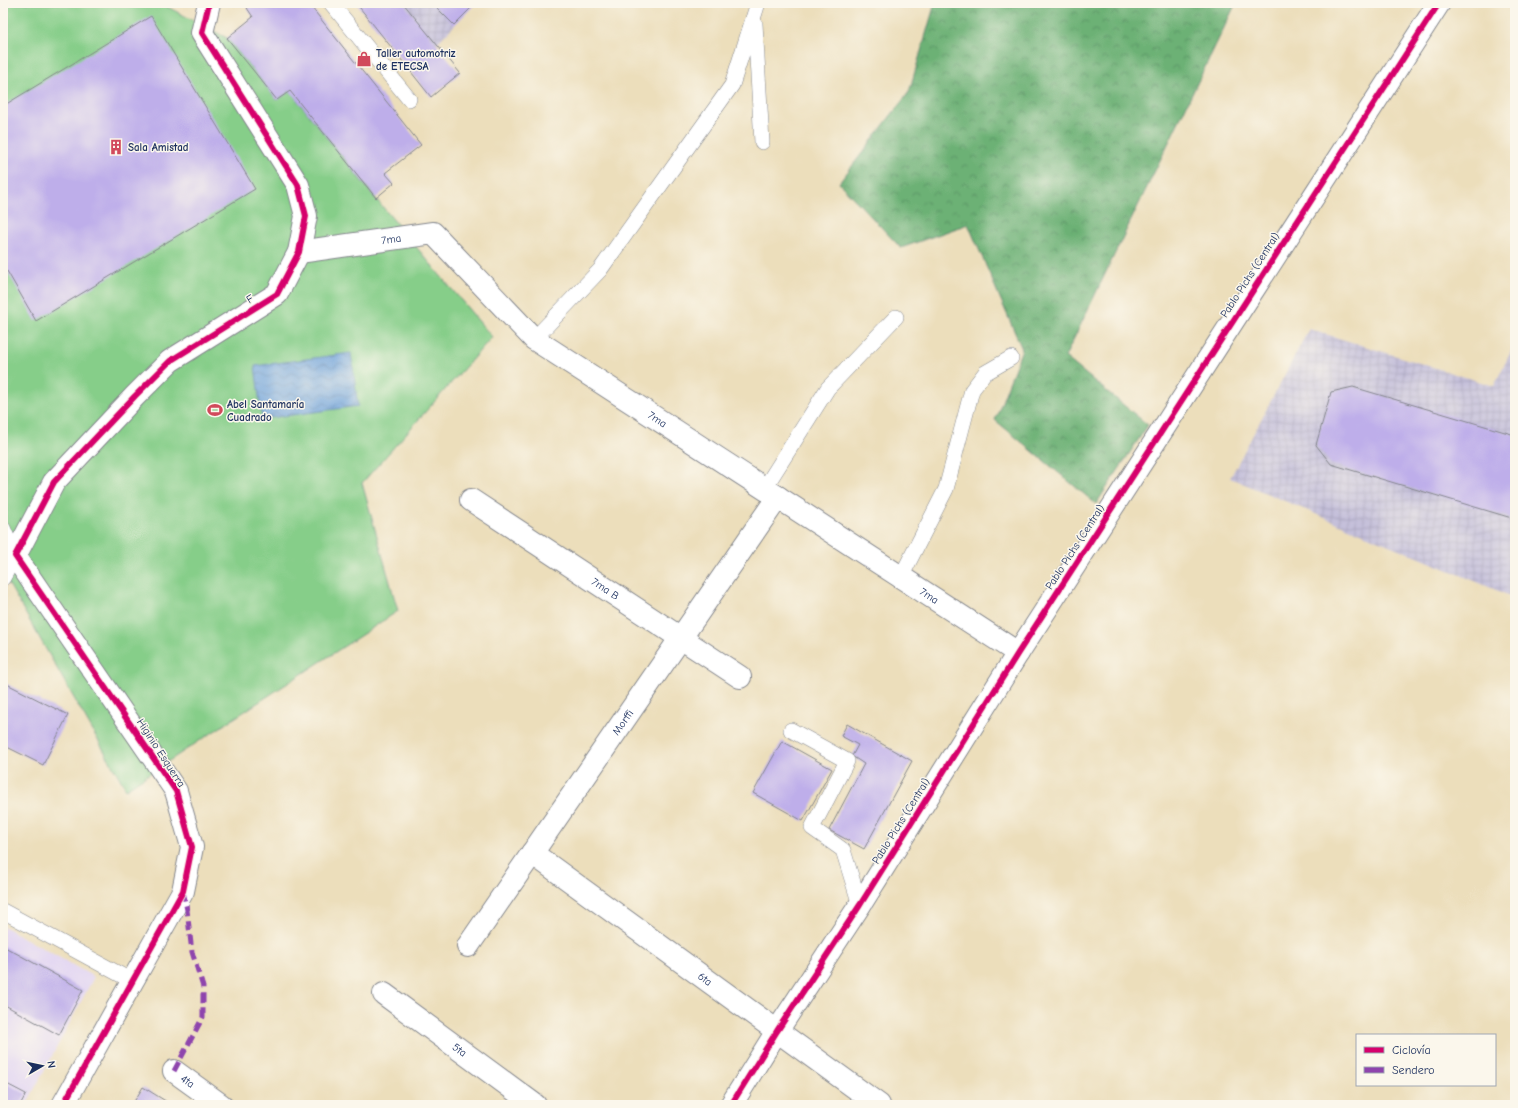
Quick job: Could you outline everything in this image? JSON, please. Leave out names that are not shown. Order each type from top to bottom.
[{"type":"street","name":"F","points":[[15,556],[54,482],[170,360],[278,294],[299,252],[306,216],[298,185],[202,33],[210,3]]},
{"type":"street","name":"Pablo Pichs (Central)","points":[[731,1105],[777,1031],[860,905],[1018,653],[1438,3]]},
{"type":"street","name":"7ma","points":[[299,252],[433,233],[534,340],[1018,653]]},
{"type":"street","name":"Morffi","points":[[468,946],[681,638],[771,493]]},
{"type":"street","name":"7ma B","points":[[471,500],[740,677]]},
{"type":"street","name":"Higinio Esquerra","points":[[15,556],[176,790],[192,847],[183,891],[63,1105]]},
{"type":"street","name":"6ta","points":[[532,854],[879,1105]]},
{"type":"street","name":"5ta","points":[[384,994],[534,1105]]},
{"type":"street","name":"4ta","points":[[174,1071],[221,1105]]},
{"type":"lane","points":[[331,3],[409,99]]},
{"type":"lane","points":[[756,9],[762,142]]},
{"type":"lane","points":[[534,340],[600,270],[732,85],[756,9]]},
{"type":"lane","points":[[771,493],[828,388],[896,317]]},
{"type":"lane","points":[[901,577],[946,489],[972,390],[984,372],[1011,358]]},
{"type":"lane","points":[[3,528],[15,556],[3,578]]},
{"type":"lane","points":[[792,730],[847,761],[812,828],[843,850],[860,905]]},
{"type":"lane","points":[[3,910],[132,981]]},
{"type":"shaded area","points":[[403,3],[476,3],[436,44]]},
{"type":"shaded area","points":[[1309,329],[1494,386],[1515,343],[1515,598],[1230,478]]},
{"type":"shaded area","points":[[3,926],[94,977],[26,1105],[3,1105]]},
{"type":"green space","name":"Abel Santamaría Cuadrado","points":[[3,3],[160,3],[227,38],[277,100],[290,91],[376,199],[492,337],[362,483],[398,611],[126,789],[3,574]]},
{"type":"green space","points":[[935,3],[1236,3],[1065,357],[1148,425],[1096,504],[995,420],[1022,349],[968,224],[901,248],[839,183],[909,92]]},
{"type":"water","points":[[351,353],[358,406],[262,419],[255,366]]},
{"type":"building","points":[[253,3],[308,3],[421,145],[385,173],[394,183],[376,198],[290,91],[277,100],[227,38],[253,17],[247,8]]},
{"type":"building","points":[[356,3],[403,3],[460,73],[431,97]]},
{"type":"building","points":[[432,3],[476,3],[454,25]]},
{"type":"building","name":"Sala Amistad","points":[[151,16],[255,189],[36,321],[7,271],[3,274],[3,106]]},
{"type":"building","points":[[1353,387],[1515,435],[1515,519],[1331,464],[1316,445],[1331,392]]},
{"type":"building","points":[[3,682],[68,715],[43,765],[3,745]]},
{"type":"building","points":[[847,724],[912,761],[864,849],[829,830],[864,764],[852,756],[858,745],[841,736]]},
{"type":"building","points":[[782,741],[832,769],[803,821],[753,793]]},
{"type":"building","points":[[3,946],[83,990],[59,1035],[3,1004]]},
{"type":"building","points":[[3,1082],[26,1094],[20,1105],[3,1105]]},
{"type":"building","points":[[143,1087],[172,1105],[132,1105]]},
{"type":"marked path","points":[[174,1071],[203,1017],[203,987],[192,952],[183,891]]},
{"type":"cycle path","points":[[63,1105],[183,891],[192,847],[176,791],[15,556],[54,482],[135,396],[170,361],[277,294],[299,252],[306,216],[298,185],[202,33],[209,3]]},
{"type":"cycle path","points":[[731,1105],[777,1031],[860,905],[1018,653],[1439,3]]},
{"type":"place","name":"Taller automotriz de ETECSA","points":[[364,59]]},
{"type":"place","name":"Sala Amistad","points":[[116,147]]},
{"type":"place","name":"Abel Santamaría Cuadrado","points":[[215,410]]}]
